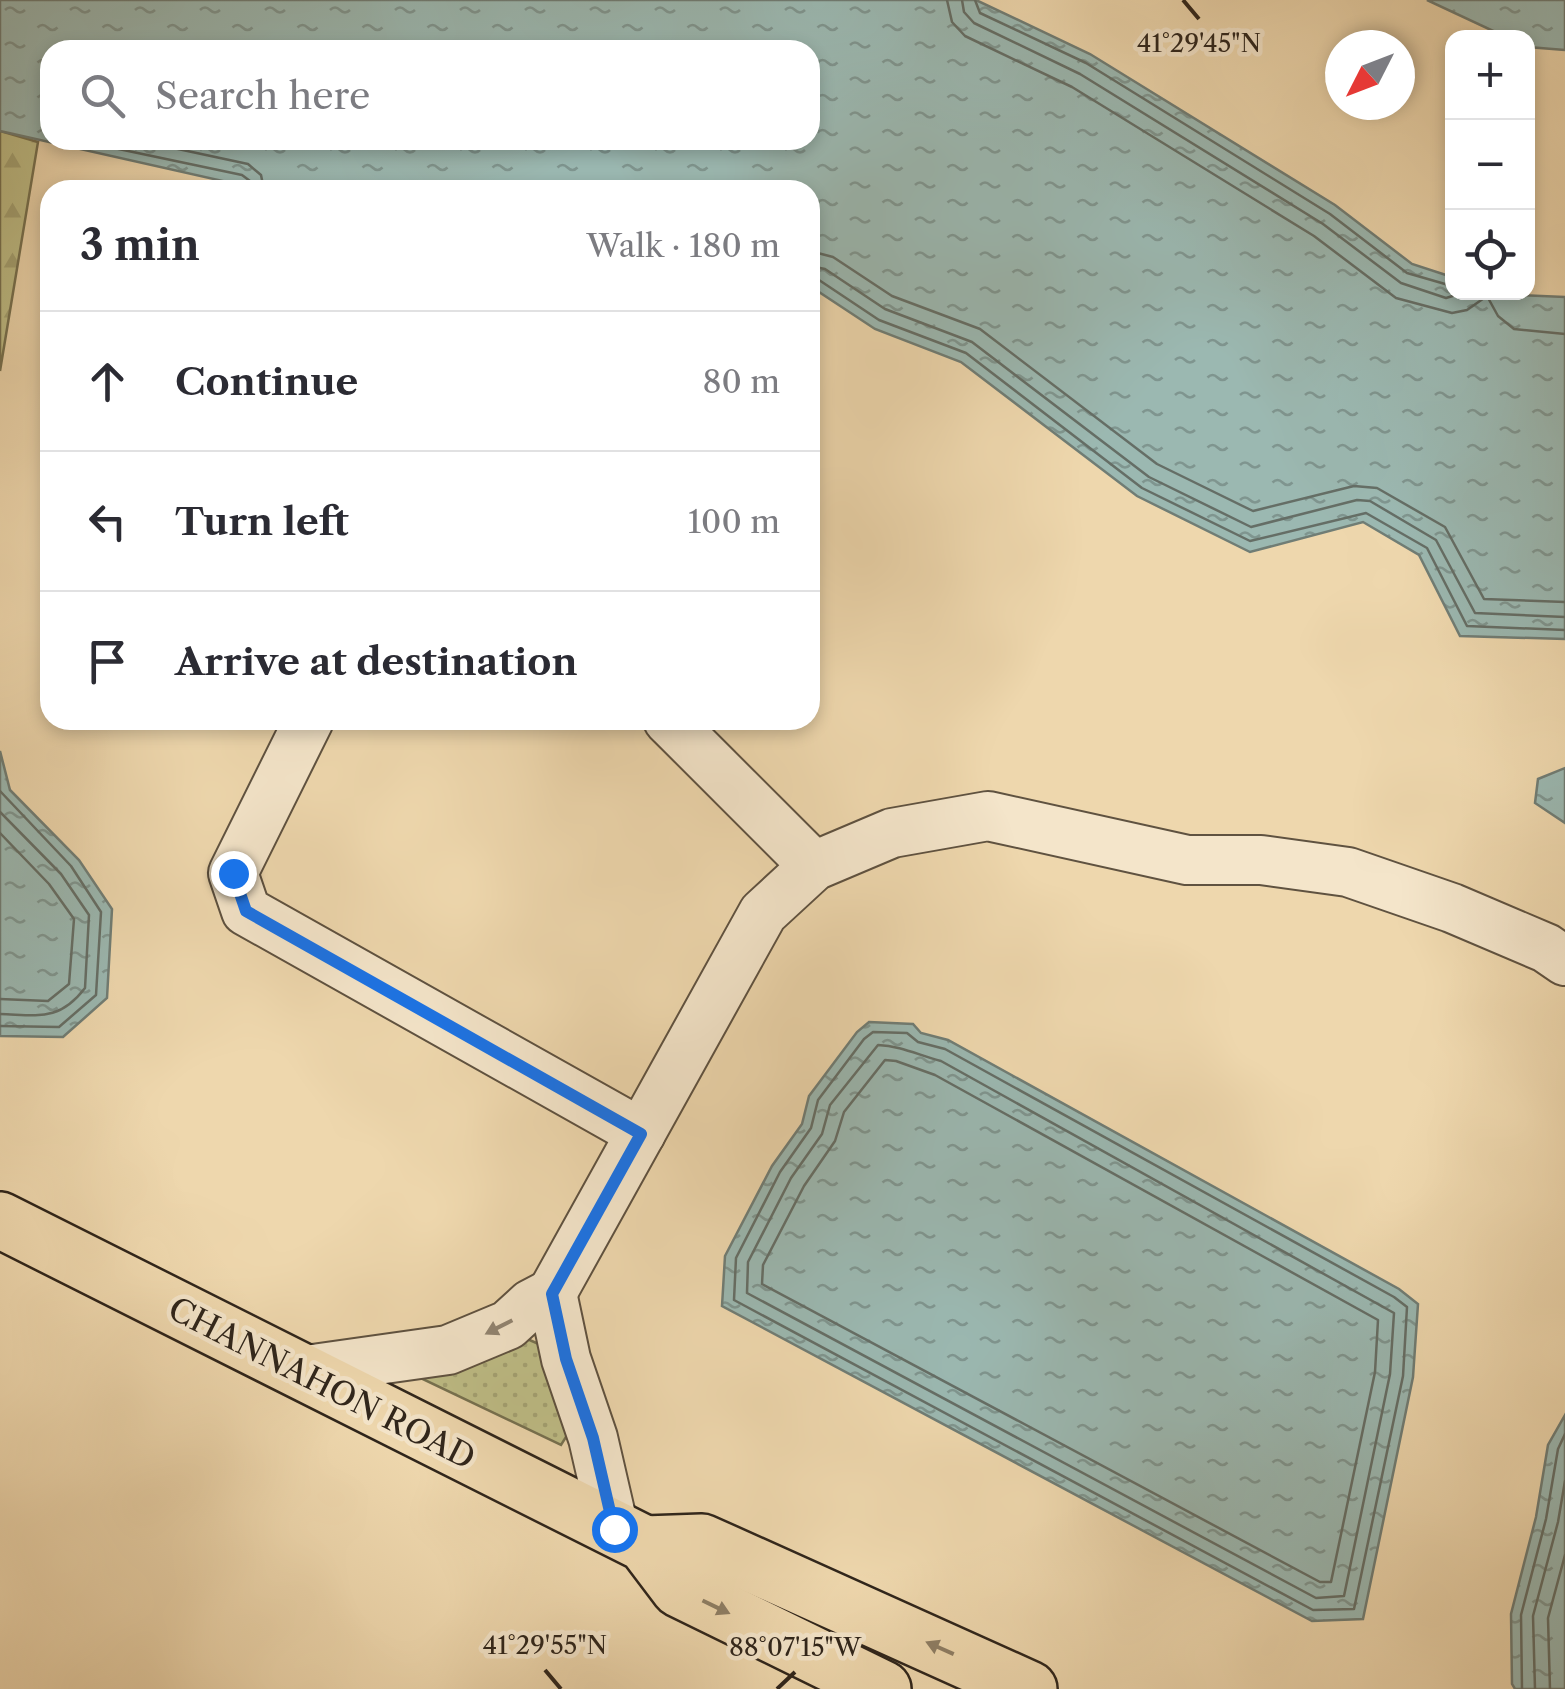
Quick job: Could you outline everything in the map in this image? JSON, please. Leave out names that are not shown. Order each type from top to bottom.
[{"type":"main road","name":"CHANNAHON ROAD","points":[[0,1220],[630,1537],[679,1589],[884,1689]]},
{"type":"main road","name":"CHANNAHON ROAD","points":[[630,1537],[702,1542],[1029,1689]]},
{"type":"lane","points":[[304,730],[233,873],[246,911],[641,1134]]},
{"type":"lane","points":[[678,730],[814,866]]},
{"type":"lane","points":[[299,1372],[448,1350],[508,1325],[531,1304],[552,1294],[764,913],[814,866],[892,833],[988,816],[1187,860],[1261,860],[1348,872],[1452,908],[1546,948],[1565,961]]},
{"type":"lane","points":[[552,1294],[566,1359],[630,1537]]},
{"type":"green space","points":[[0,131],[38,142],[0,371]]},
{"type":"green space","points":[[525,1338],[541,1345],[571,1429],[561,1445],[410,1373]]},
{"type":"water","points":[[0,0],[976,0],[1090,54],[1335,205],[1412,264],[1445,275],[1445,300],[1565,297],[1565,639],[1460,636],[1419,555],[1363,522],[1250,552],[1137,496],[961,362],[875,329],[820,293],[820,180],[218,180],[85,150],[820,150],[820,40],[40,40],[40,140],[0,131]]},
{"type":"water","points":[[1427,0],[1565,0],[1565,50],[1535,48],[1535,30],[1491,30]]},
{"type":"water","points":[[0,751],[10,790],[79,860],[112,909],[107,998],[63,1037],[0,1036]]},
{"type":"water","points":[[1565,768],[1565,823],[1535,803],[1538,779]]},
{"type":"water","points":[[869,1022],[913,1024],[921,1033],[948,1040],[1399,1289],[1418,1304],[1413,1377],[1363,1619],[1312,1621],[722,1306],[725,1256],[772,1166],[802,1124],[809,1096],[857,1032]]},
{"type":"water","points":[[1565,1415],[1565,1689],[1515,1689],[1511,1614],[1536,1517],[1548,1445]]},
{"type":"route","points":[[233,873],[246,911],[641,1134],[552,1294],[566,1359],[593,1438],[614,1529]]}]
